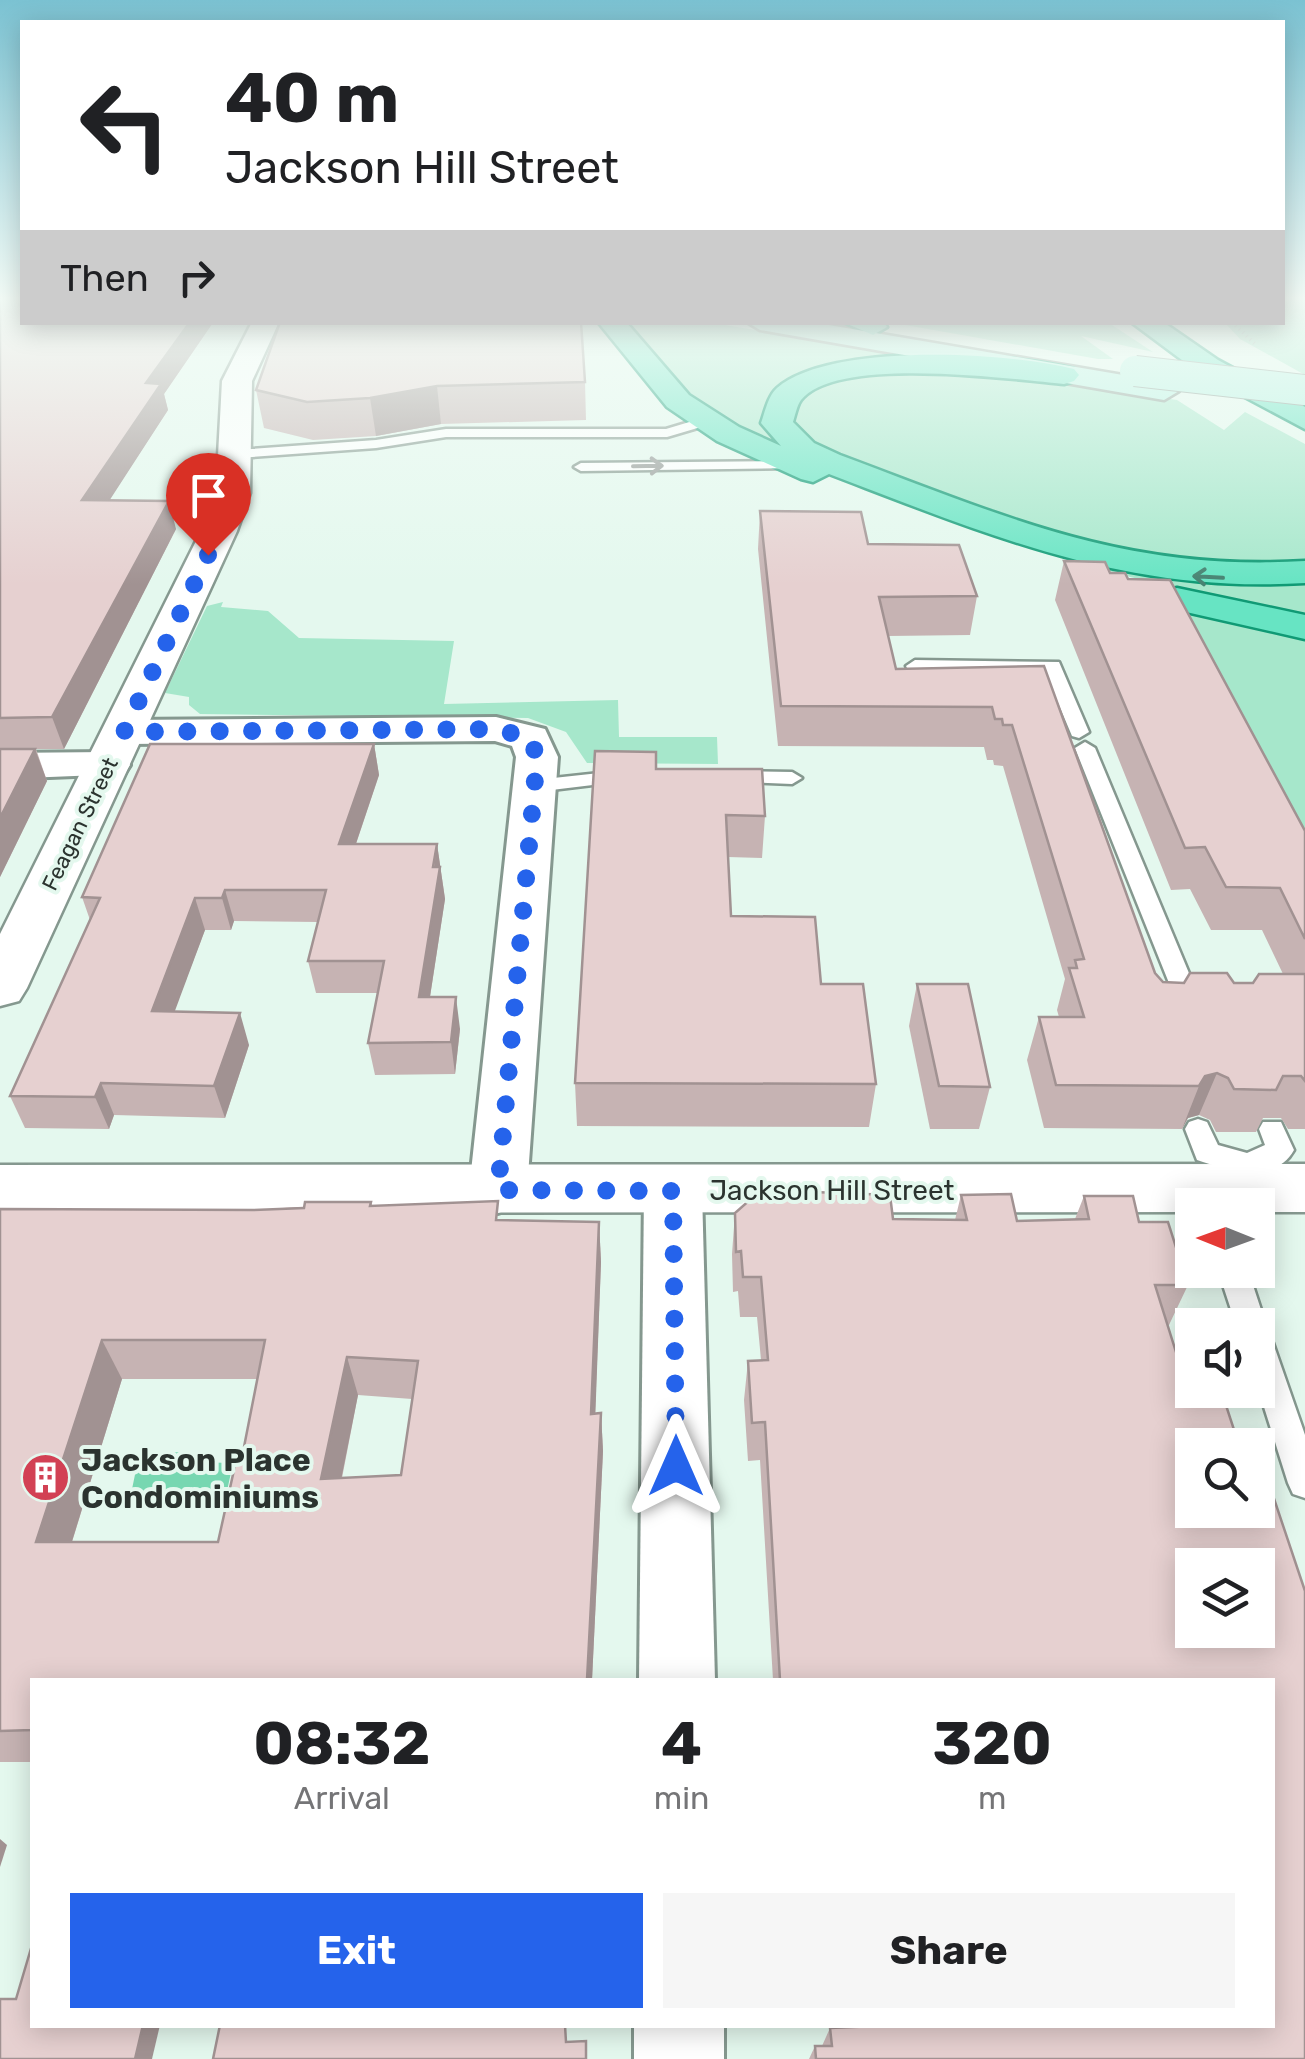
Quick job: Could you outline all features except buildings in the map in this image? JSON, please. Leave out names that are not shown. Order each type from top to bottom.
[{"type":"main road","points":[[670,392],[706,421],[794,465],[1120,582],[1305,627]]},
{"type":"main road","points":[[789,392],[777,410],[777,423],[803,450],[1119,564],[1212,578],[1305,572]]},
{"type":"main road","points":[[1173,392],[1303,407]]},
{"type":"main road","points":[[1233,392],[1303,407]]},
{"type":"main road","points":[[1268,392],[1303,407]]},
{"type":"main road","points":[[1283,392],[1303,407]]},
{"type":"street","name":"Feagan Street","points":[[0,988],[219,532],[233,493],[237,392]]},
{"type":"street","points":[[0,766],[116,748],[516,731],[530,738],[537,757],[498,1190]]},
{"type":"street","name":"Jackson Hill Street","points":[[0,1188],[673,1191],[1246,1186]]},
{"type":"street","points":[[673,1191],[677,1678]]},
{"type":"street","points":[[679,2028],[679,2059]]},
{"type":"lane","points":[[237,454],[376,444],[446,434],[666,433],[706,421]]},
{"type":"lane","points":[[582,467],[794,465]]},
{"type":"lane","points":[[915,666],[1052,666],[1181,984],[1220,1003],[1226,1016]]},
{"type":"lane","points":[[534,786],[598,776],[656,777]]},
{"type":"lane","points":[[714,777],[792,778]]},
{"type":"lane","points":[[1154,1002],[1181,984]]},
{"type":"lane","points":[[1198,1129],[1207,1153],[1246,1186],[1280,1150],[1272,1129]]},
{"type":"lane","points":[[1275,1394],[1305,1483]]},
{"type":"shaded area","points":[[682,392],[776,392],[766,410],[771,434],[1121,571],[1174,581],[1231,585],[1305,583],[1305,619],[1118,574],[780,452],[691,402]]},
{"type":"shaded area","points":[[808,392],[1122,392],[1177,400],[1224,430],[1245,412],[1305,444],[1305,566],[1293,569],[1091,549],[827,455],[793,430],[790,407]]},
{"type":"shaded area","points":[[1157,601],[1305,633],[1305,867]]},
{"type":"shaded area","points":[[223,602],[221,607],[268,611],[299,638],[454,641],[444,704],[618,700],[619,737],[717,737],[718,764],[587,763],[566,732],[528,718],[200,714],[189,705],[189,697],[165,693],[207,606]]},
{"type":"shaded area","points":[[185,1452],[190,1462],[233,1463],[224,1505],[177,1506],[171,1497],[131,1494],[138,1460],[154,1453]]},
{"type":"place","name":"Jackson Place Condominiums","points":[[46,1478]]},
{"type":"route","points":[[208,555],[124,732],[496,729],[516,731],[530,738],[537,757],[498,1190],[673,1191],[676,1466]]}]
